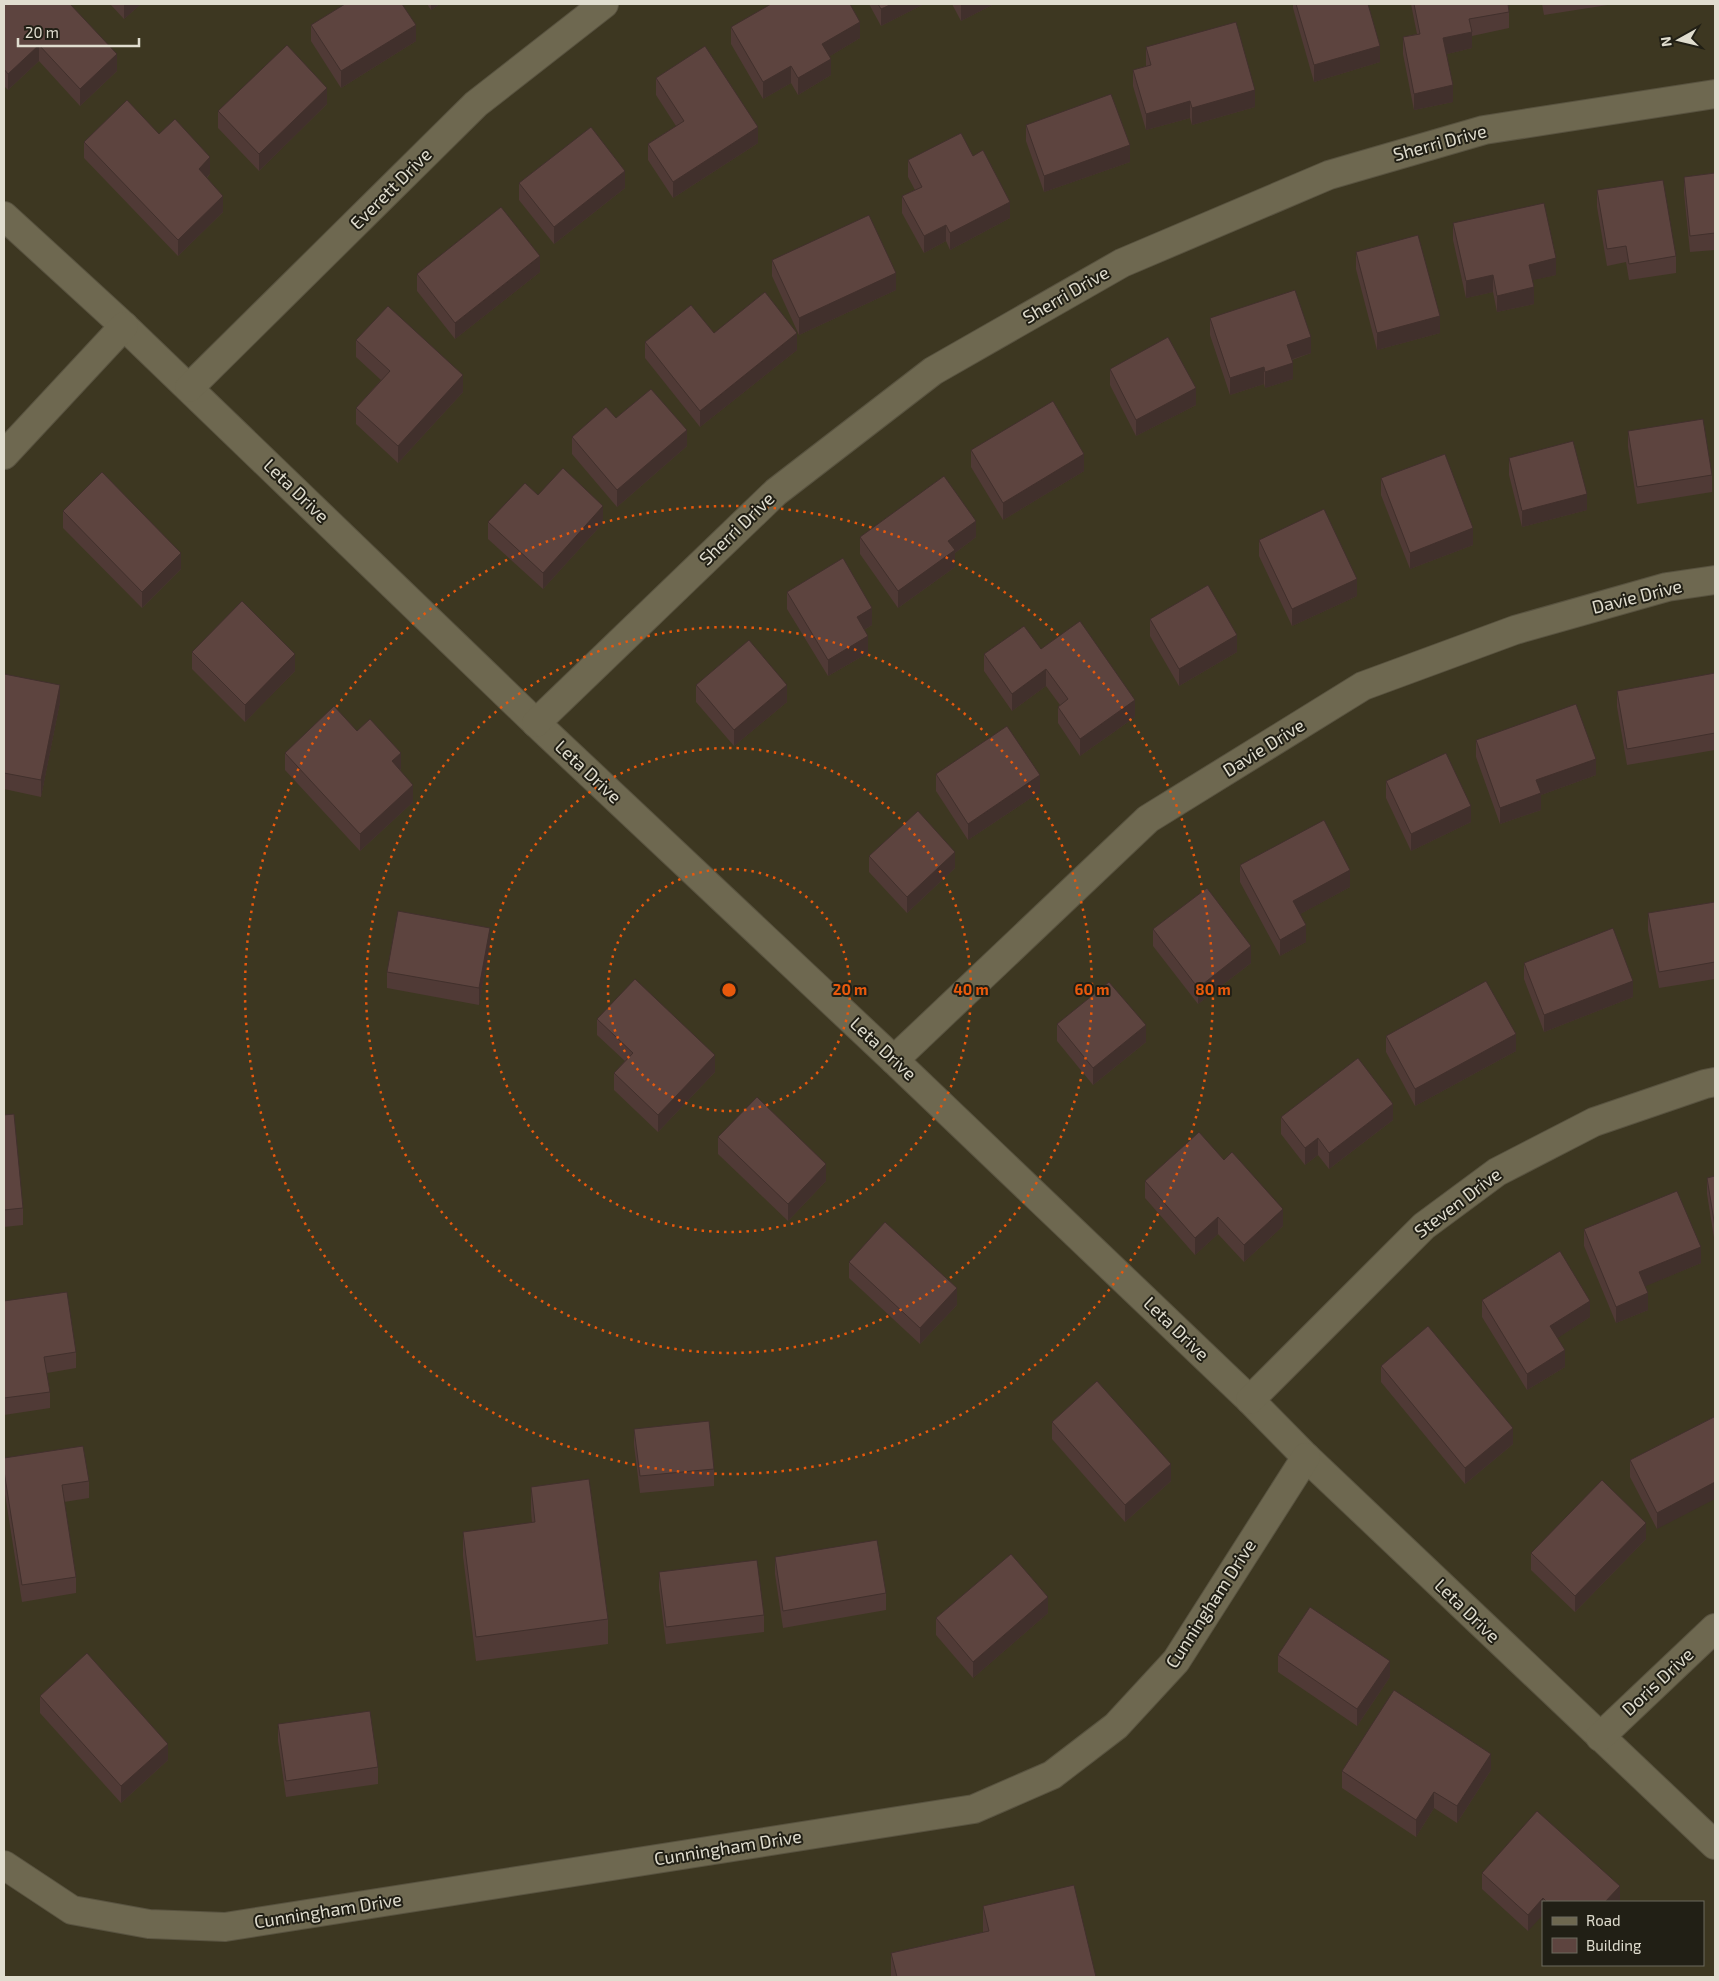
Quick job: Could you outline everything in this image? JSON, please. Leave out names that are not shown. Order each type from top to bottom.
[{"type":"street","name":"Everett Drive","points":[[189,388],[476,104],[604,4]]},
{"type":"street","name":"Sherri Drive","points":[[536,723],[784,486],[933,371],[1122,263],[1329,175],[1475,133],[1715,94]]},
{"type":"street","name":"Leta Drive","points":[[4,216],[124,326],[536,723],[894,1060],[1250,1400],[1306,1457],[1715,1845]]},
{"type":"street","points":[[4,455],[124,326]]},
{"type":"street","name":"Davie Drive","points":[[894,1060],[1148,819],[1363,686],[1515,630],[1667,587],[1715,580]]},
{"type":"street","name":"Steven Drive","points":[[1250,1400],[1424,1226],[1497,1172],[1594,1122],[1715,1082]]},
{"type":"street","name":"Cunningham Drive","points":[[4,1865],[72,1910],[149,1924],[225,1927],[974,1809],[1052,1775],[1122,1719],[1176,1661],[1306,1457]]},
{"type":"street","name":"Doris Drive","points":[[1600,1737],[1715,1628]]},
{"type":"building","points":[[4,4],[70,4],[117,54],[80,89],[39,45],[8,74],[4,69]]},
{"type":"building","points":[[345,4],[402,4],[416,25],[341,71],[311,25]]},
{"type":"building","points":[[771,4],[850,4],[860,22],[822,44],[831,59],[798,78],[791,66],[763,82],[731,27]]},
{"type":"building","points":[[878,4],[892,4],[881,9]]},
{"type":"building","points":[[1296,4],[1368,4],[1380,46],[1314,65]]},
{"type":"building","points":[[1414,4],[1508,4],[1509,12],[1469,19],[1472,32],[1443,38],[1453,85],[1414,94],[1403,37],[1420,34]]},
{"type":"building","points":[[1236,22],[1255,90],[1192,108],[1190,101],[1146,114],[1133,70],[1151,65],[1146,47]]},
{"type":"building","points":[[287,45],[327,88],[259,154],[218,111]]},
{"type":"building","points":[[705,46],[758,127],[673,182],[648,144],[684,121],[656,78]]},
{"type":"building","points":[[1111,94],[1130,145],[1044,176],[1026,125]]},
{"type":"building","points":[[127,100],[159,134],[175,119],[210,157],[199,169],[223,196],[178,240],[84,142]]},
{"type":"building","points":[[591,127],[625,171],[554,227],[519,183]]},
{"type":"building","points":[[961,133],[973,156],[983,150],[1010,202],[950,233],[946,225],[924,236],[902,196],[922,187],[908,160]]},
{"type":"building","points":[[1715,173],[1715,233],[1690,236],[1684,177]]},
{"type":"building","points":[[1663,180],[1676,256],[1629,264],[1626,246],[1607,249],[1597,190]]},
{"type":"building","points":[[1544,203],[1556,258],[1529,265],[1534,287],[1497,296],[1493,275],[1466,281],[1453,223]]},
{"type":"building","points":[[501,207],[540,256],[455,323],[417,274]]},
{"type":"building","points":[[869,215],[896,273],[799,318],[772,260]]},
{"type":"building","points":[[1418,235],[1440,316],[1377,333],[1356,252]]},
{"type":"building","points":[[1295,290],[1311,337],[1287,345],[1293,363],[1265,372],[1264,367],[1230,378],[1210,318]]},
{"type":"building","points":[[765,292],[797,333],[700,411],[645,342],[691,305],[714,333]]},
{"type":"building","points":[[388,306],[463,375],[398,446],[356,408],[390,371],[356,340]]},
{"type":"building","points":[[1168,337],[1196,388],[1136,420],[1110,369]]},
{"type":"building","points":[[651,389],[687,430],[617,490],[572,437],[606,407],[616,418]]},
{"type":"building","points":[[1053,401],[1084,454],[1003,503],[971,450]]},
{"type":"building","points":[[1703,419],[1712,475],[1637,487],[1628,431]]},
{"type":"building","points":[[1573,441],[1587,494],[1522,511],[1509,458]]},
{"type":"building","points":[[1445,454],[1473,528],[1410,553],[1381,478]]},
{"type":"building","points":[[563,468],[603,506],[543,573],[488,522],[525,483],[538,495]]},
{"type":"building","points":[[102,472],[181,553],[142,592],[63,511]]},
{"type":"building","points":[[944,476],[976,521],[948,541],[955,550],[898,591],[860,537]]},
{"type":"building","points":[[1324,509],[1357,579],[1292,609],[1259,540]]},
{"type":"building","points":[[843,558],[872,608],[857,617],[868,636],[828,660],[787,592]]},
{"type":"building","points":[[1208,585],[1237,635],[1179,669],[1150,619]]},
{"type":"building","points":[[242,601],[295,654],[245,705],[192,652]]},
{"type":"building","points":[[1080,621],[1135,700],[1080,739],[1058,707],[1068,699],[1046,669],[1012,694],[984,654],[1024,626],[1041,649]]},
{"type":"building","points":[[749,640],[787,685],[734,730],[696,685]]},
{"type":"building","points":[[1715,673],[1715,733],[1627,749],[1617,691]]},
{"type":"building","points":[[4,674],[60,685],[41,780],[4,773]]},
{"type":"building","points":[[1576,704],[1596,759],[1536,780],[1541,793],[1500,808],[1476,740]]},
{"type":"building","points":[[334,706],[357,731],[370,719],[401,753],[392,761],[413,785],[360,834],[285,753]]},
{"type":"building","points":[[1007,726],[1040,775],[968,824],[936,774]]},
{"type":"building","points":[[1446,753],[1471,806],[1411,834],[1386,781]]},
{"type":"building","points":[[918,811],[955,852],[907,897],[869,856]]},
{"type":"building","points":[[1324,820],[1350,870],[1293,901],[1306,925],[1280,940],[1240,865]]},
{"type":"building","points":[[1207,888],[1251,946],[1198,988],[1153,929]]},
{"type":"building","points":[[1715,902],[1715,962],[1659,972],[1648,913]]},
{"type":"building","points":[[398,911],[490,928],[479,988],[387,972]]},
{"type":"building","points":[[1613,928],[1633,981],[1544,1015],[1524,963]]},
{"type":"building","points":[[635,979],[715,1055],[658,1115],[614,1073],[633,1053],[597,1019]]},
{"type":"building","points":[[1486,981],[1516,1034],[1415,1089],[1386,1036]]},
{"type":"building","points":[[1109,982],[1146,1025],[1093,1068],[1057,1024]]},
{"type":"building","points":[[1358,1058],[1393,1104],[1329,1153],[1318,1138],[1305,1148],[1281,1117]]},
{"type":"building","points":[[757,1097],[826,1164],[788,1204],[718,1137]]},
{"type":"building","points":[[14,1114],[23,1208],[4,1210],[4,1115]]},
{"type":"building","points":[[1199,1132],[1224,1160],[1232,1152],[1283,1209],[1244,1245],[1218,1217],[1195,1238],[1145,1181]]},
{"type":"building","points":[[1715,1176],[1715,1227],[1707,1178]]},
{"type":"building","points":[[1677,1191],[1701,1247],[1639,1272],[1648,1293],[1616,1307],[1584,1229]]},
{"type":"building","points":[[885,1222],[957,1288],[920,1328],[849,1262]]},
{"type":"building","points":[[1560,1251],[1590,1301],[1550,1326],[1565,1350],[1527,1374],[1482,1300]]},
{"type":"building","points":[[67,1292],[76,1352],[44,1357],[50,1392],[4,1398],[4,1301]]},
{"type":"building","points":[[1428,1326],[1513,1428],[1465,1468],[1381,1366]]},
{"type":"building","points":[[1097,1381],[1171,1464],[1125,1505],[1052,1422]]},
{"type":"building","points":[[1714,1417],[1715,1482],[1657,1513],[1630,1460]]},
{"type":"building","points":[[709,1421],[714,1469],[640,1476],[634,1429]]},
{"type":"building","points":[[83,1446],[89,1481],[62,1485],[76,1577],[22,1585],[4,1471],[4,1458]]},
{"type":"building","points":[[589,1479],[608,1619],[476,1637],[463,1532],[535,1522],[531,1487]]},
{"type":"building","points":[[1602,1480],[1646,1523],[1575,1596],[1531,1553]]},
{"type":"building","points":[[877,1540],[886,1593],[783,1611],[775,1557]]},
{"type":"building","points":[[1011,1554],[1048,1597],[973,1662],[936,1618]]},
{"type":"building","points":[[757,1560],[764,1615],[666,1627],[659,1572]]},
{"type":"building","points":[[1310,1607],[1390,1661],[1357,1709],[1278,1655]]},
{"type":"building","points":[[87,1653],[168,1744],[121,1786],[40,1696]]},
{"type":"building","points":[[1394,1690],[1491,1754],[1457,1806],[1434,1792],[1416,1820],[1342,1771]]},
{"type":"building","points":[[370,1711],[378,1767],[286,1781],[278,1724]]},
{"type":"building","points":[[1537,1811],[1620,1886],[1606,1901],[1546,1901],[1543,1898],[1528,1915],[1482,1873]]},
{"type":"building","points":[[1074,1885],[1096,1977],[897,1977],[891,1953],[989,1931],[983,1906]]}]
